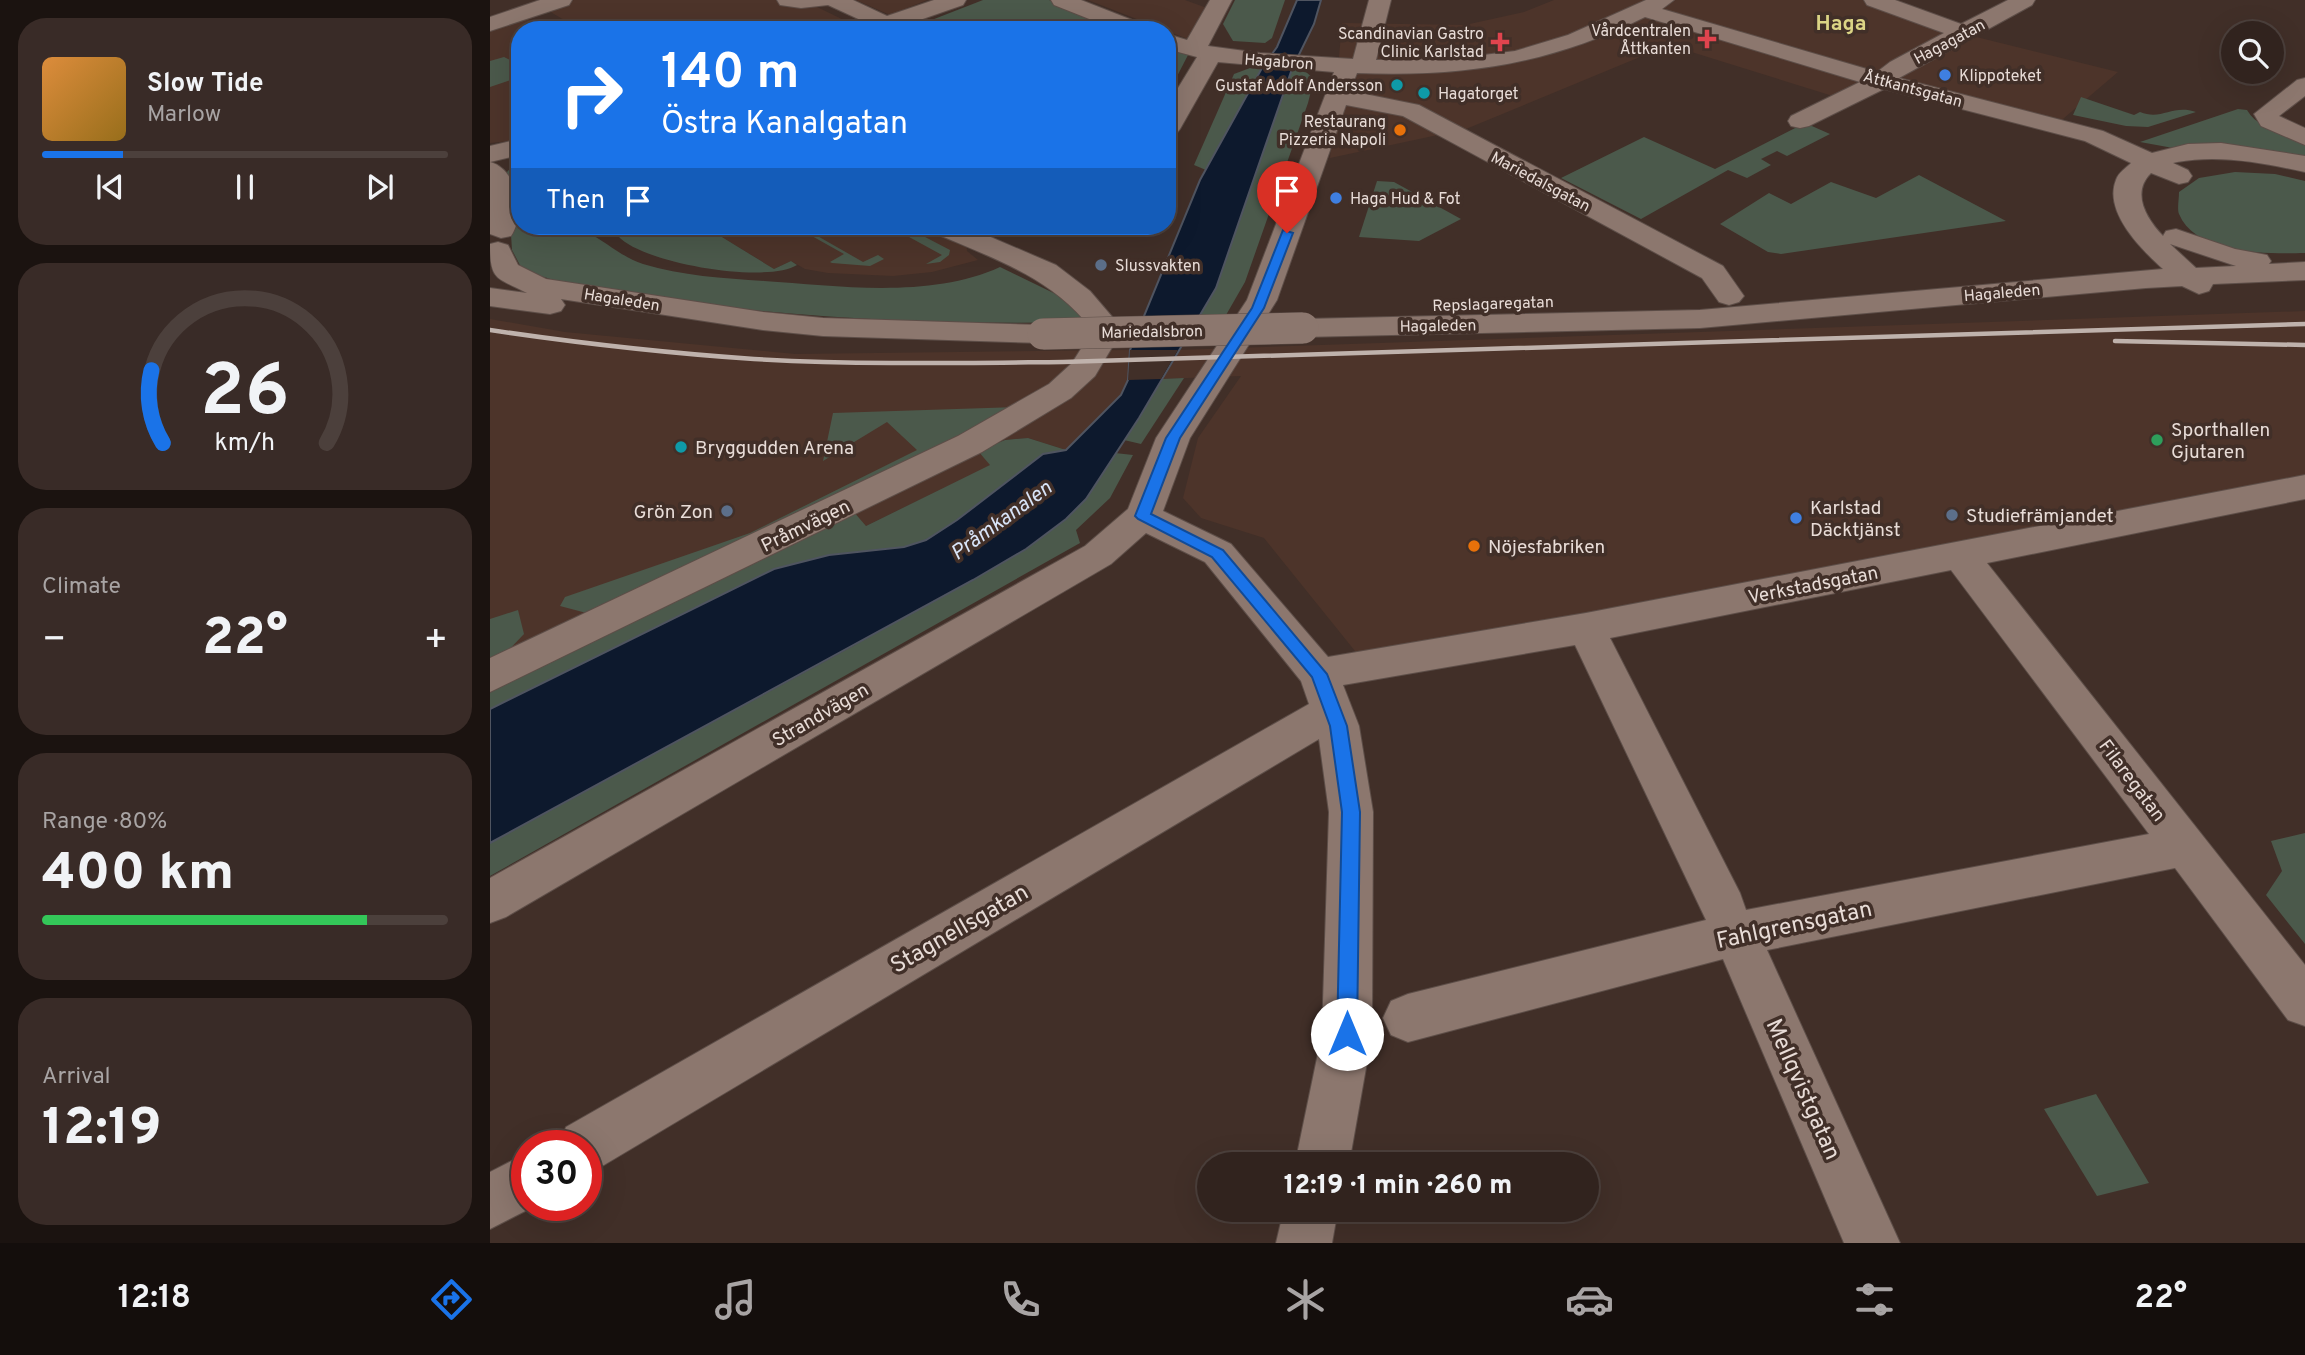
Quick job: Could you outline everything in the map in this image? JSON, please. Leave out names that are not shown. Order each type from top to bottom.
[{"type":"street","points":[[490,24],[561,0]]},
{"type":"street","points":[[788,0],[821,0]]},
{"type":"street","points":[[835,0],[868,21]]},
{"type":"street","points":[[894,21],[955,0]]},
{"type":"street","points":[[1062,0],[1114,21]]},
{"type":"street","points":[[1176,112],[1200,68],[1200,41],[1221,0]]},
{"type":"street","points":[[1324,1152],[1347,1034],[1351,812],[1338,726],[1326,692],[1218,553],[1143,516],[1173,438],[1258,308],[1337,96],[1358,62],[1380,0]]},
{"type":"street","points":[[1875,0],[1964,33]]},
{"type":"street","name":"Hagagatan","points":[[1800,121],[1881,81],[1898,67],[2024,0]]},
{"type":"street","name":"Hagabron","points":[[1176,44],[1201,53],[1250,59],[1310,63],[1461,65],[1508,58],[1579,39],[1653,5]]},
{"type":"street","name":"Åttkantsgatan","points":[[1653,5],[1881,81],[2094,136],[2150,163],[2166,193]]},
{"type":"street","points":[[528,11],[547,21]]},
{"type":"street","points":[[2305,85],[2266,114],[2270,121],[2305,137]]},
{"type":"street","name":"Mariedalsgatan","points":[[1337,96],[1410,110],[1713,272],[1729,296]]},
{"type":"street","points":[[490,154],[511,149]]},
{"type":"street","points":[[2200,281],[2200,264],[2160,256],[2131,211],[2125,194],[2128,180],[2134,172],[2171,156],[2235,152],[2305,164]]},
{"type":"street","points":[[2160,256],[2166,193],[2217,166],[2243,166],[2305,177]]},
{"type":"street","points":[[490,170],[496,175],[505,207],[495,241]]},
{"type":"street","points":[[964,235],[982,242],[994,235]]},
{"type":"street","name":"Hagaleden","points":[[495,241],[505,270],[538,287],[763,321],[823,327],[1043,334]]},
{"type":"street","name":"Pråmvägen","points":[[490,676],[988,434],[1060,391],[1084,369],[1099,344],[1099,319],[1080,297],[1046,271],[982,242]]},
{"type":"street","points":[[2160,256],[2305,260]]},
{"type":"street","name":"Hagaleden","points":[[1700,319],[2160,256],[2200,281],[2305,282]]},
{"type":"street","name":"Hagaleden","points":[[1303,328],[1700,319],[1746,323],[1900,315],[2305,271]]},
{"type":"street","name":"Repslagaregatan","points":[[1258,308],[1729,296]]},
{"type":"street","name":"Hagaleden","points":[[490,297],[652,318],[763,321]]},
{"type":"street","name":"Mariedalsbron","points":[[1043,334],[1303,328]]},
{"type":"street","name":"Verkstadsgatan","points":[[1326,692],[1586,628],[2305,487]]},
{"type":"street","name":"Strandvägen","points":[[490,902],[1098,555],[1143,516]]},
{"type":"street","name":"Filaregatan","points":[[1961,556],[2305,1003]]},
{"type":"street","name":"Mellqvistgatan","points":[[1586,628],[1730,921],[1872,1243]]},
{"type":"street","name":"Stagnellsgatan","points":[[602,1136],[1326,692]]},
{"type":"street","name":"Fahlgrensgatan","points":[[1408,1018],[1730,921],[2184,847]]},
{"type":"street","points":[[490,1202],[511,1190]]},
{"type":"street","points":[[1304,1243],[1308,1222]]},
{"type":"shaded area","points":[[574,0],[776,0],[784,4],[817,7],[846,21],[566,21],[549,11]]},
{"type":"shaded area","points":[[856,0],[927,0],[890,15]]},
{"type":"shaded area","points":[[1088,0],[1185,0],[1215,11],[1198,43],[1176,34],[1176,21],[1142,21]]},
{"type":"shaded area","points":[[1554,0],[1870,0],[1944,29],[2118,72],[2050,130],[1868,81],[1836,97],[1669,45],[1466,129],[1330,158],[1342,23],[1465,25],[1524,12]]},
{"type":"shaded area","points":[[511,23],[511,141],[490,143],[490,30]]},
{"type":"shaded area","points":[[719,235],[976,235],[966,242],[967,251],[978,260],[932,272],[893,276],[828,273],[805,269],[791,261],[774,269]]},
{"type":"shaded area","points":[[2305,311],[2305,475],[2082,523],[1359,656],[1264,538],[1201,518],[1183,498],[1198,438],[1241,376],[1161,379],[1178,350]]},
{"type":"shaded area","points":[[490,319],[565,332],[795,354],[1130,350],[1128,380],[1121,395],[1066,450],[1028,438],[1005,440],[978,451],[991,465],[866,526],[852,511],[490,680]]},
{"type":"green space","points":[[983,0],[1049,0],[1101,21],[929,21]]},
{"type":"green space","points":[[1235,0],[1285,0],[1272,38],[1265,43],[1233,41],[1223,24]]},
{"type":"green space","points":[[1176,50],[1188,55],[1176,78]]},
{"type":"green space","points":[[504,57],[511,60],[511,80],[490,87],[490,61]]},
{"type":"green space","points":[[1250,68],[1262,68],[1206,170],[1194,165],[1234,74]]},
{"type":"green space","points":[[1292,69],[1306,72],[1314,79],[1245,282],[1222,322],[1196,322],[1216,288]]},
{"type":"green space","points":[[2081,97],[2134,115],[2140,112],[2155,115],[2180,110],[2196,112],[2148,127],[2126,126],[2073,115]]},
{"type":"green space","points":[[2238,109],[2247,110],[2265,126],[2305,142],[2305,158],[2173,148],[2140,142]]},
{"type":"green space","points":[[1805,123],[1830,134],[1787,156],[1777,151],[1761,159],[1771,165],[1747,178],[1728,170],[1641,219],[1561,178],[1644,137],[1715,169]]},
{"type":"green space","points":[[511,168],[511,234],[507,172]]},
{"type":"green space","points":[[2235,172],[2275,174],[2305,181],[2305,253],[2254,252],[2217,245],[2201,238],[2188,227],[2178,212],[2179,192],[2199,178]]},
{"type":"green space","points":[[1919,175],[2006,221],[1781,254],[1768,252],[1720,224],[1769,193],[1791,204],[1831,182],[1876,198]]},
{"type":"green space","points":[[1377,181],[1394,182],[1461,219],[1419,241],[1359,237]]},
{"type":"green space","points":[[511,235],[592,235],[633,260],[673,271],[853,287],[915,287],[973,277],[1000,267],[1072,302],[1085,322],[870,319],[709,305],[588,288],[555,280],[522,269],[512,250]]},
{"type":"green space","points":[[719,235],[774,269],[791,261],[797,265],[782,270],[760,272],[706,268],[652,255],[618,236]]},
{"type":"green space","points":[[810,235],[816,235],[863,262],[878,255],[884,259],[870,266],[830,262],[844,254]]},
{"type":"green space","points":[[905,235],[921,235],[950,250],[949,255],[940,262],[926,264],[942,255]]},
{"type":"green space","points":[[1184,378],[1141,444],[1124,440],[1161,379]]},
{"type":"green space","points":[[1019,407],[594,615],[560,606],[565,597],[750,533],[917,450],[887,422],[823,461],[833,413]]},
{"type":"green space","points":[[1028,438],[1066,450],[1043,454],[957,520],[926,540],[905,547],[774,569],[490,709],[490,680],[853,511],[866,526],[990,465],[978,451],[1005,440]]},
{"type":"green space","points":[[1115,453],[1133,455],[1110,498],[1076,530],[1080,543],[490,876],[490,843],[855,645],[1086,499]]},
{"type":"green space","points":[[518,610],[524,634],[500,659],[490,664],[490,619]]},
{"type":"green space","points":[[2305,833],[2305,944],[2266,895],[2282,871],[2271,841]]},
{"type":"green space","points":[[2096,1094],[2149,1183],[2097,1196],[2044,1109]]},
{"type":"water","name":"Pråmkanalen","points":[[1297,0],[1321,0],[1314,24],[1292,69],[1216,288],[1139,418],[1086,499],[1066,519],[1026,549],[973,580],[490,843],[490,709],[774,569],[829,555],[904,547],[926,540],[957,520],[1043,454],[1066,450],[1121,395],[1128,380],[1130,350],[1200,180],[1262,68],[1277,47]]},
{"type":"pier","points":[[1130,350],[1178,350],[1161,379],[1128,380]]},
{"type":"railway","points":[[490,330],[622,347],[754,359],[947,363],[1063,362],[2305,324]]},
{"type":"railway","points":[[2115,341],[2305,345]]},
{"type":"place","name":"Vårdcentralen Åttkanten","points":[[1707,39]]},
{"type":"place","name":"Scandinavian Gastro Clinic Karlstad","points":[[1500,42]]},
{"type":"place","name":"Klippoteket","points":[[1945,75]]},
{"type":"place","name":"Gustaf Adolf Andersson","points":[[1397,85]]},
{"type":"place","name":"Hagatorget","points":[[1424,93]]},
{"type":"place","name":"Restaurang Pizzeria Napoli","points":[[1400,130]]},
{"type":"place","name":"Haga Hud & Fot","points":[[1336,198]]},
{"type":"place","name":"Slussvakten","points":[[1101,265]]},
{"type":"place","name":"Sporthallen Gjutaren","points":[[2157,440]]},
{"type":"place","name":"Bryggudden Arena","points":[[681,447]]},
{"type":"place","name":"Grön Zon","points":[[727,511]]},
{"type":"place","name":"Studiefrämjandet","points":[[1952,515]]},
{"type":"place","name":"Karlstad Däcktjänst","points":[[1796,518]]},
{"type":"place","name":"Nöjesfabriken","points":[[1474,546]]},
{"type":"district","name":"Haga","points":[[1841,23]]},
{"type":"route","points":[[1287,233],[1258,308],[1173,438],[1143,516],[1218,553],[1319,674],[1338,726],[1351,812],[1347,1034]]}]
